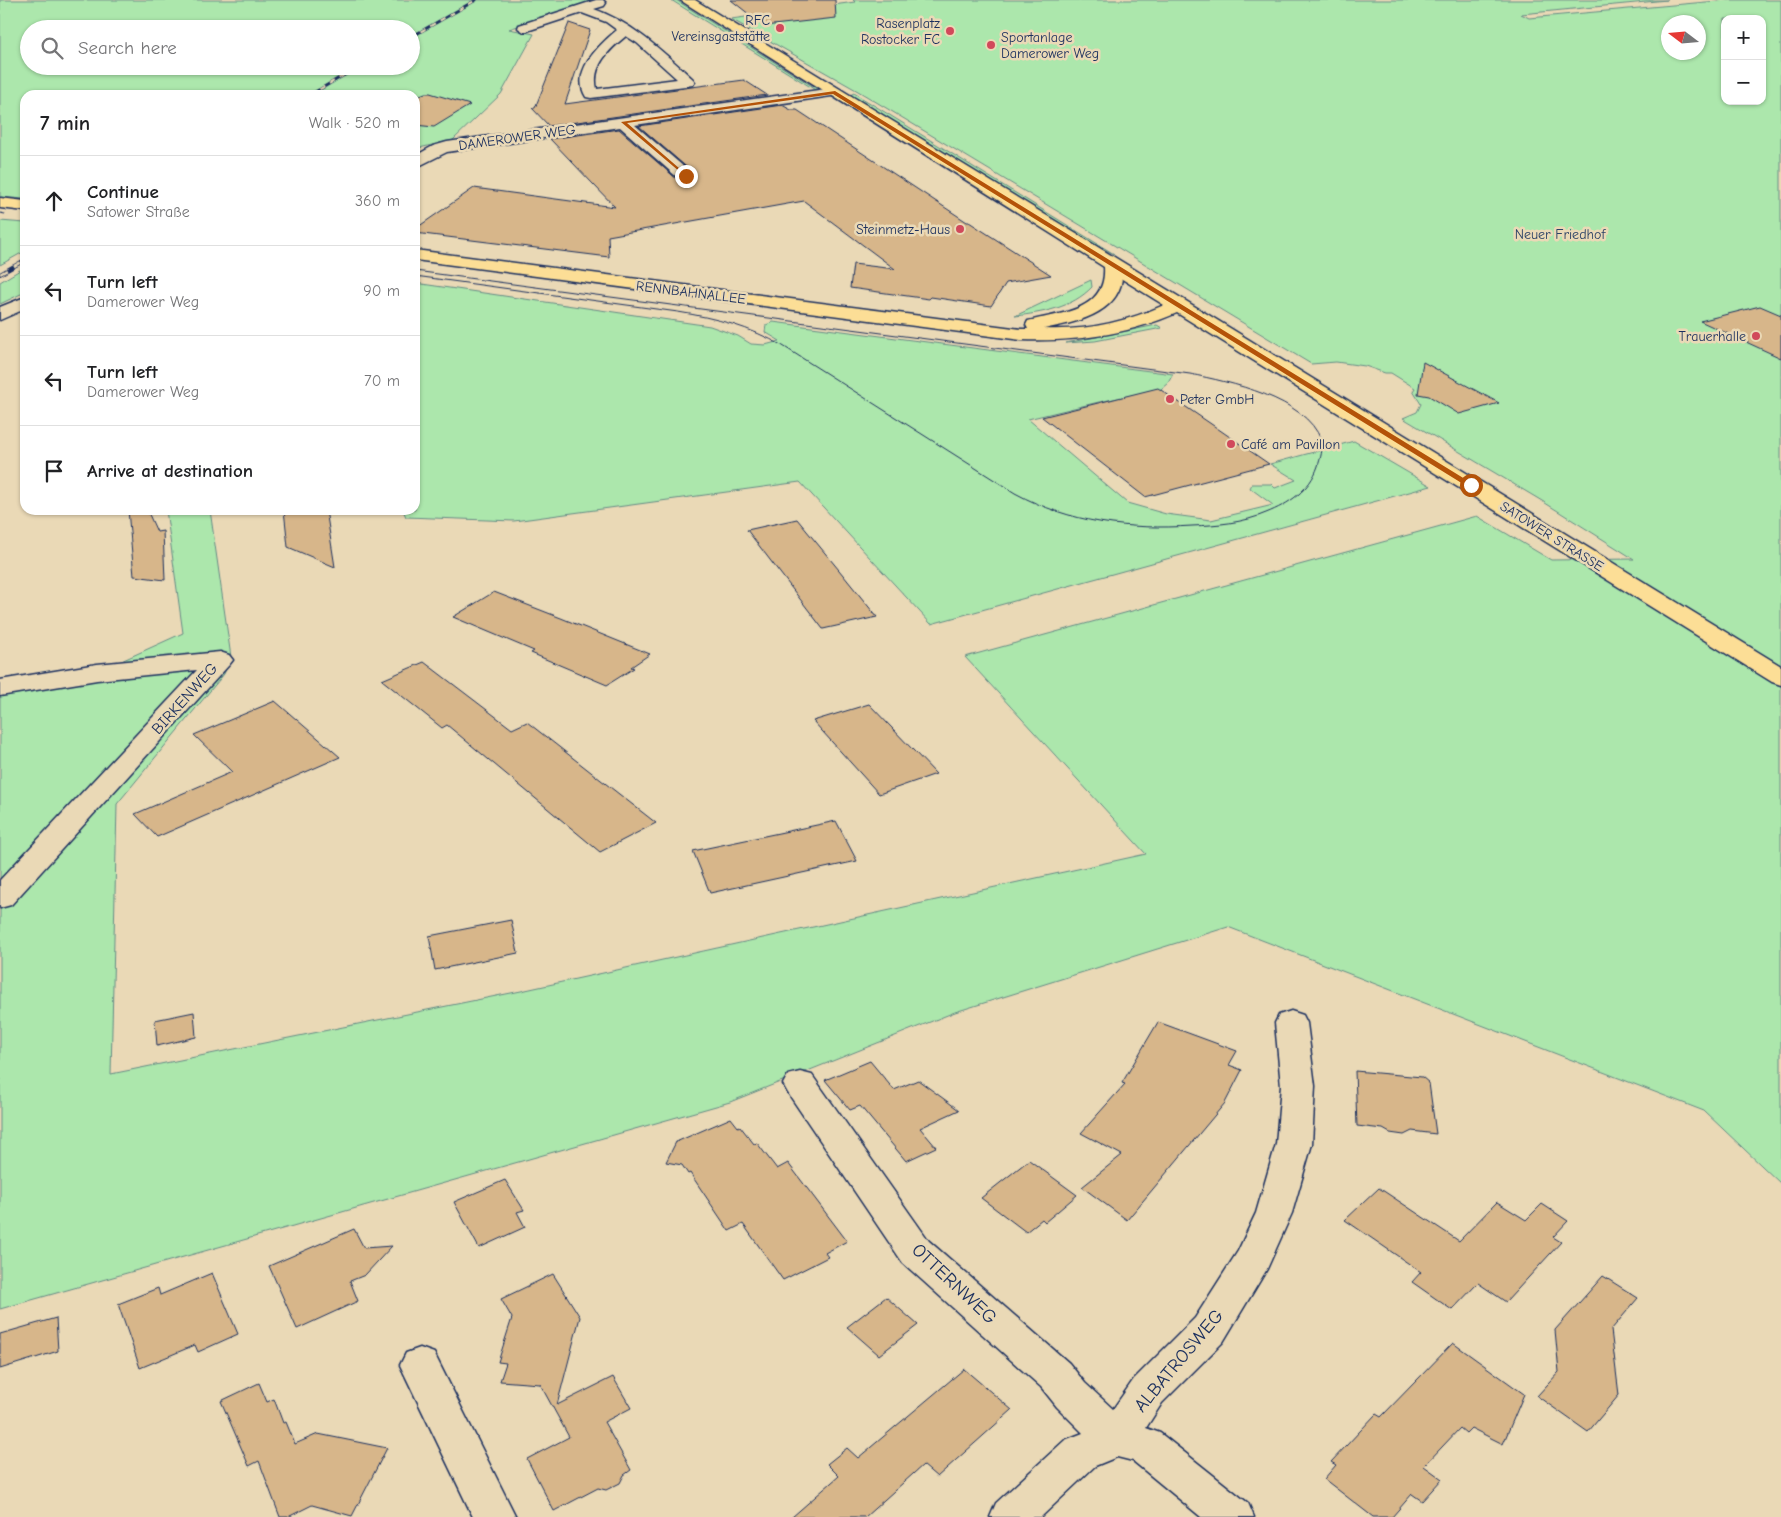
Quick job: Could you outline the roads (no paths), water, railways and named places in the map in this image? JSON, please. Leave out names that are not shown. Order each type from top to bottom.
[{"type":"main road","name":"SATOWER STRASSE","points":[[686,0],[1781,677]]},
{"type":"main road","points":[[0,203],[20,205]]},
{"type":"main road","name":"RENNBAHNALLEE","points":[[420,256],[1019,335],[1061,336],[1085,334],[1150,318],[1178,305]]},
{"type":"main road","name":"RENNBAHNALLEE","points":[[1090,309],[1104,299],[1110,288],[1114,276],[1112,265]]},
{"type":"main road","name":"RENNBAHNALLEE","points":[[967,327],[1039,325],[1090,309],[1128,300],[1150,300],[1178,305]]},
{"type":"street","points":[[524,28],[608,0]]},
{"type":"street","points":[[583,9],[610,20],[642,40],[688,82],[591,94],[588,85],[596,57],[603,48],[625,30]]},
{"type":"street","name":"DAMEROWER WEG","points":[[420,160],[438,149],[447,147],[833,92]]},
{"type":"street","points":[[623,122],[686,176]]},
{"type":"street","points":[[0,314],[20,304]]},
{"type":"street","name":"BIRKENWEG","points":[[0,688],[96,672],[220,660],[0,898]]},
{"type":"street","name":"ALBATROSWEG","points":[[1116,1439],[1148,1391],[1210,1330],[1254,1258],[1274,1213],[1294,1144],[1298,1086],[1292,1023]]},
{"type":"street","name":"OTTERNWEG","points":[[800,1084],[916,1252],[1055,1376],[1071,1395],[1116,1439]]},
{"type":"street","points":[[420,1365],[496,1517]]},
{"type":"street","points":[[1011,1517],[1080,1453],[1116,1439],[1145,1446],[1233,1517]]},
{"type":"tram line","points":[[0,213],[5,214]]},
{"type":"tram line","points":[[420,272],[1190,374],[1245,387],[1264,394],[1300,413],[1313,425],[1321,440],[1321,453],[1314,475],[1298,495],[1275,509],[1239,521],[1201,526],[1146,527],[1079,518],[1036,503],[1015,493],[783,346],[745,328],[719,320],[678,312],[420,277]]},
{"type":"railway","points":[[420,32],[476,0]]},
{"type":"railway","points":[[319,90],[344,75]]},
{"type":"railway","points":[[0,274],[20,263]]},
{"type":"place","name":"RFC Vereinsgaststätte","points":[[780,28]]},
{"type":"place","name":"Rasenplatz Rostocker FC","points":[[950,31]]},
{"type":"place","name":"Sportanlage Damerower Weg","points":[[991,45]]},
{"type":"place","name":"Steinmetz-Haus","points":[[960,229]]},
{"type":"place","name":"Trauerhalle","points":[[1756,336]]},
{"type":"place","name":"Peter GmbH","points":[[1170,399]]},
{"type":"place","name":"Café am Pavillon","points":[[1231,444]]},
{"type":"park label","name":"Neuer Friedhof","points":[[1560,234]]}]
